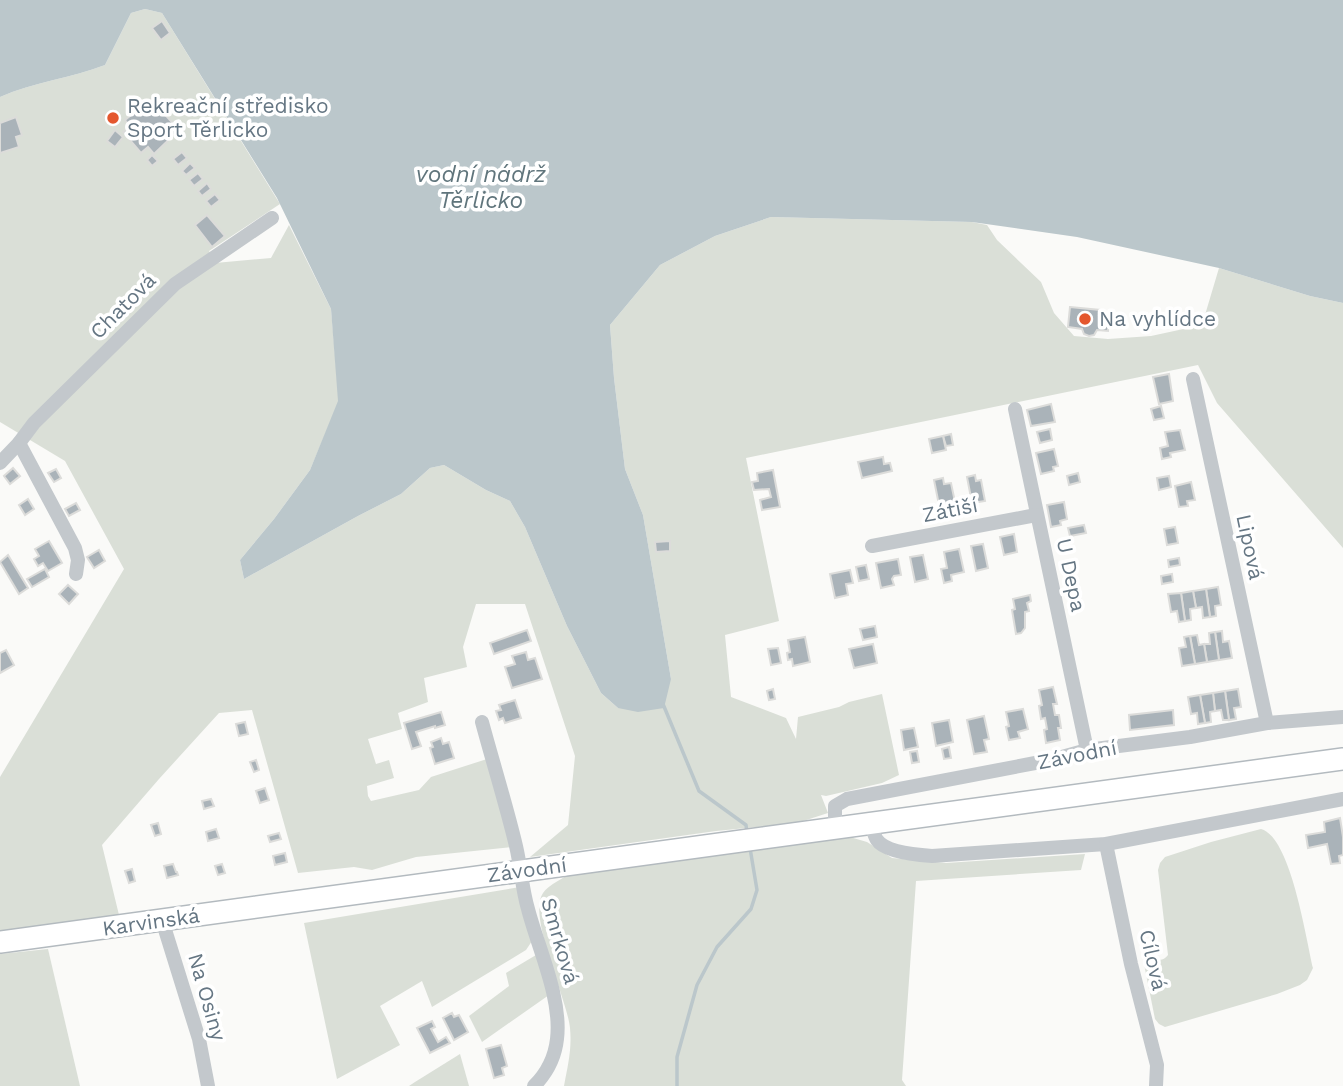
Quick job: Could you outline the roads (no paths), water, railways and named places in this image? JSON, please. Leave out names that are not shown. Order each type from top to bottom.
[{"type":"main road","name":"Závodní","points":[[303,901],[1343,759]]},
{"type":"main road","name":"Karvinská","points":[[0,942],[303,901]]},
{"type":"street","name":"Chatová","points":[[0,463],[34,423],[175,284],[272,218]]},
{"type":"street","name":"Lipová","points":[[1193,379],[1267,723]]},
{"type":"street","name":"U Depa","points":[[1015,409],[1087,750]]},
{"type":"street","points":[[19,443],[75,548],[78,560],[76,575]]},
{"type":"street","name":"Zátiší","points":[[872,546],[1036,515]]},
{"type":"street","name":"Závodní","points":[[835,828],[835,806],[847,799],[1051,760],[1087,750],[1191,737],[1267,723],[1343,717]]},
{"type":"street","name":"Smrková","points":[[482,722],[516,844],[526,905],[555,998],[557,1040],[551,1062],[534,1086]]},
{"type":"street","points":[[871,823],[881,844],[906,854],[932,856],[1106,844],[1343,799]]},
{"type":"street","name":"Cílová","points":[[1106,844],[1131,964],[1157,1065],[1156,1086]]},
{"type":"street","name":"Na Osiny","points":[[162,920],[199,1039],[208,1086]]},
{"type":"water","name":"vodní nádrž Těrlicko","points":[[0,0],[1343,0],[1343,303],[1310,296],[1219,268],[1077,237],[972,222],[771,217],[715,236],[660,265],[610,325],[625,469],[643,515],[671,679],[664,708],[638,712],[618,708],[601,693],[567,626],[525,527],[510,501],[444,465],[430,468],[401,494],[244,579],[240,560],[310,470],[338,401],[331,309],[277,198],[162,13],[145,9],[131,13],[105,65],[0,97]]},
{"type":"waterway","points":[[663,704],[699,791],[746,825],[747,833]]},
{"type":"waterway","points":[[677,1086],[677,1057],[697,985],[717,947],[751,909],[757,890],[750,848]]},
{"type":"place","name":"Rekreační středisko Sport Těrlicko","points":[[113,118]]},
{"type":"place","name":"Na vyhlídce","points":[[1085,319]]}]
